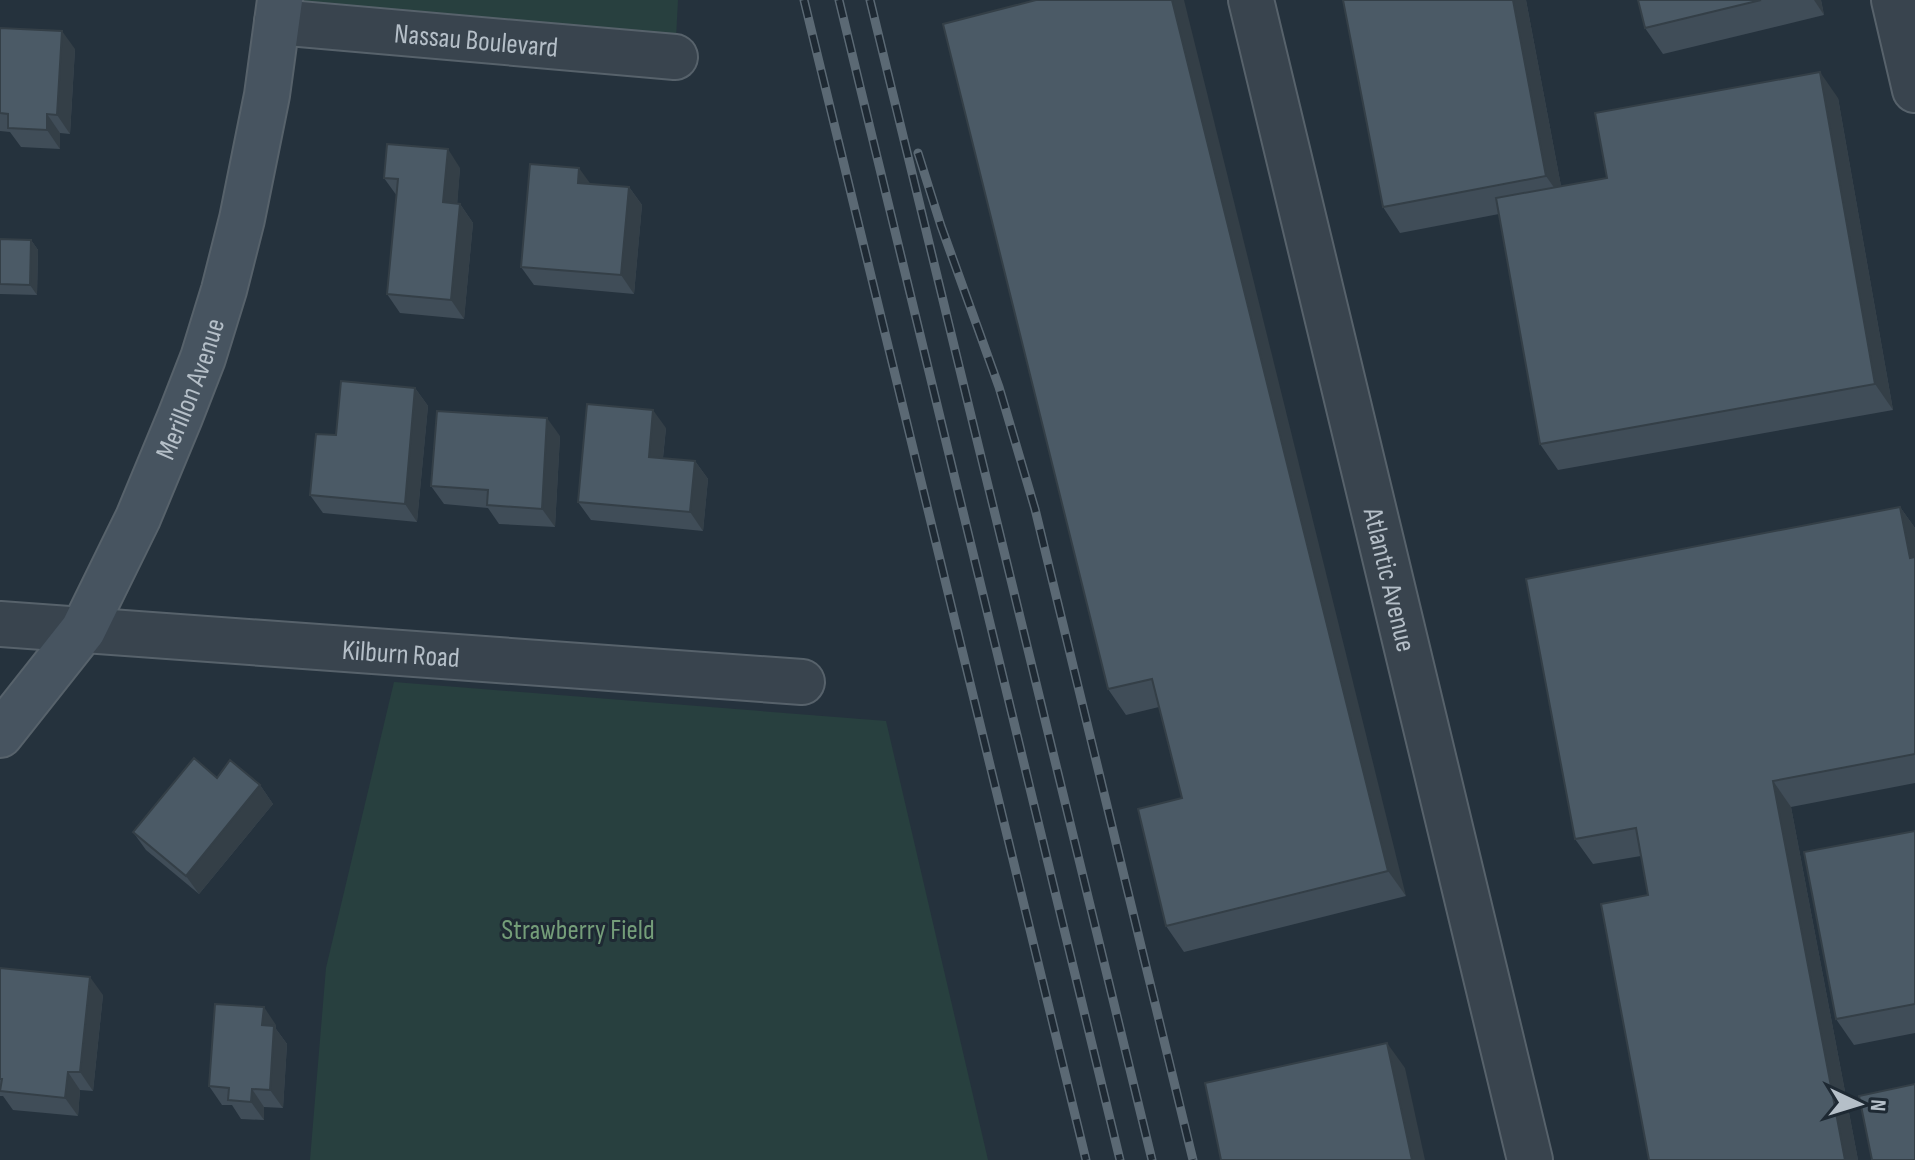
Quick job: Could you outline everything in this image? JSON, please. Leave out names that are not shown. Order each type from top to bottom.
[{"type":"street","name":"Atlantic Avenue","points":[[1251,0],[1530,1160]]},
{"type":"street","points":[[1894,0],[1915,90]]},
{"type":"street","name":"Nassau Boulevard","points":[[279,11],[675,57]]},
{"type":"street","name":"Merillon Avenue","points":[[0,735],[83,630],[154,481],[203,358],[242,219],[267,95],[279,11]]},
{"type":"street","name":"Kilburn Road","points":[[0,624],[802,682]]},
{"type":"green space","points":[[280,0],[678,0],[675,57]]},
{"type":"green space","name":"Strawberry Field","points":[[394,682],[886,721],[988,1160],[310,1160],[326,968]]},
{"type":"building","points":[[1036,0],[1172,0],[1388,871],[1166,926],[1138,809],[1182,798],[1152,679],[1108,689],[943,24]]},
{"type":"building","points":[[1343,0],[1513,0],[1546,176],[1383,207]]},
{"type":"building","points":[[1638,0],[1761,0],[1645,28]]},
{"type":"building","points":[[0,28],[62,31],[57,115],[47,114],[47,130],[8,128],[8,114],[0,113]]},
{"type":"building","points":[[1820,72],[1875,384],[1540,444],[1496,198],[1607,178],[1595,113]]},
{"type":"building","points":[[387,144],[448,149],[443,202],[460,204],[451,300],[387,294],[398,179],[384,178]]},
{"type":"building","points":[[530,164],[579,168],[578,183],[629,187],[621,275],[521,267]]},
{"type":"building","points":[[0,239],[31,240],[30,285],[0,284]]},
{"type":"building","points":[[341,381],[415,388],[405,504],[310,495],[316,434],[336,435]]},
{"type":"building","points":[[587,404],[653,410],[649,457],[695,461],[690,512],[578,502]]},
{"type":"building","points":[[437,411],[547,418],[542,509],[487,505],[488,490],[431,486]]},
{"type":"building","points":[[1900,507],[1910,558],[1915,557],[1915,754],[1773,781],[1845,1160],[1649,1160],[1601,904],[1648,895],[1636,828],[1575,839],[1526,579]]},
{"type":"building","points":[[194,758],[217,778],[230,760],[260,785],[186,876],[133,832]]},
{"type":"building","points":[[1915,831],[1915,1004],[1836,1019],[1804,852]]},
{"type":"building","points":[[0,968],[90,977],[80,1072],[68,1072],[65,1098],[0,1091]]},
{"type":"building","points":[[215,1004],[264,1007],[262,1025],[274,1026],[270,1090],[252,1089],[251,1102],[228,1100],[229,1088],[209,1086]]},
{"type":"building","points":[[1387,1043],[1412,1160],[1221,1160],[1205,1083]]},
{"type":"building","points":[[1915,1084],[1915,1160],[1872,1160],[1859,1096]]},
{"type":"railway","points":[[804,0],[1086,1160]]},
{"type":"railway","points":[[839,0],[1120,1160]]},
{"type":"railway","points":[[870,0],[1152,1160]]},
{"type":"railway","points":[[918,153],[999,387],[1035,509],[1193,1160]]}]
